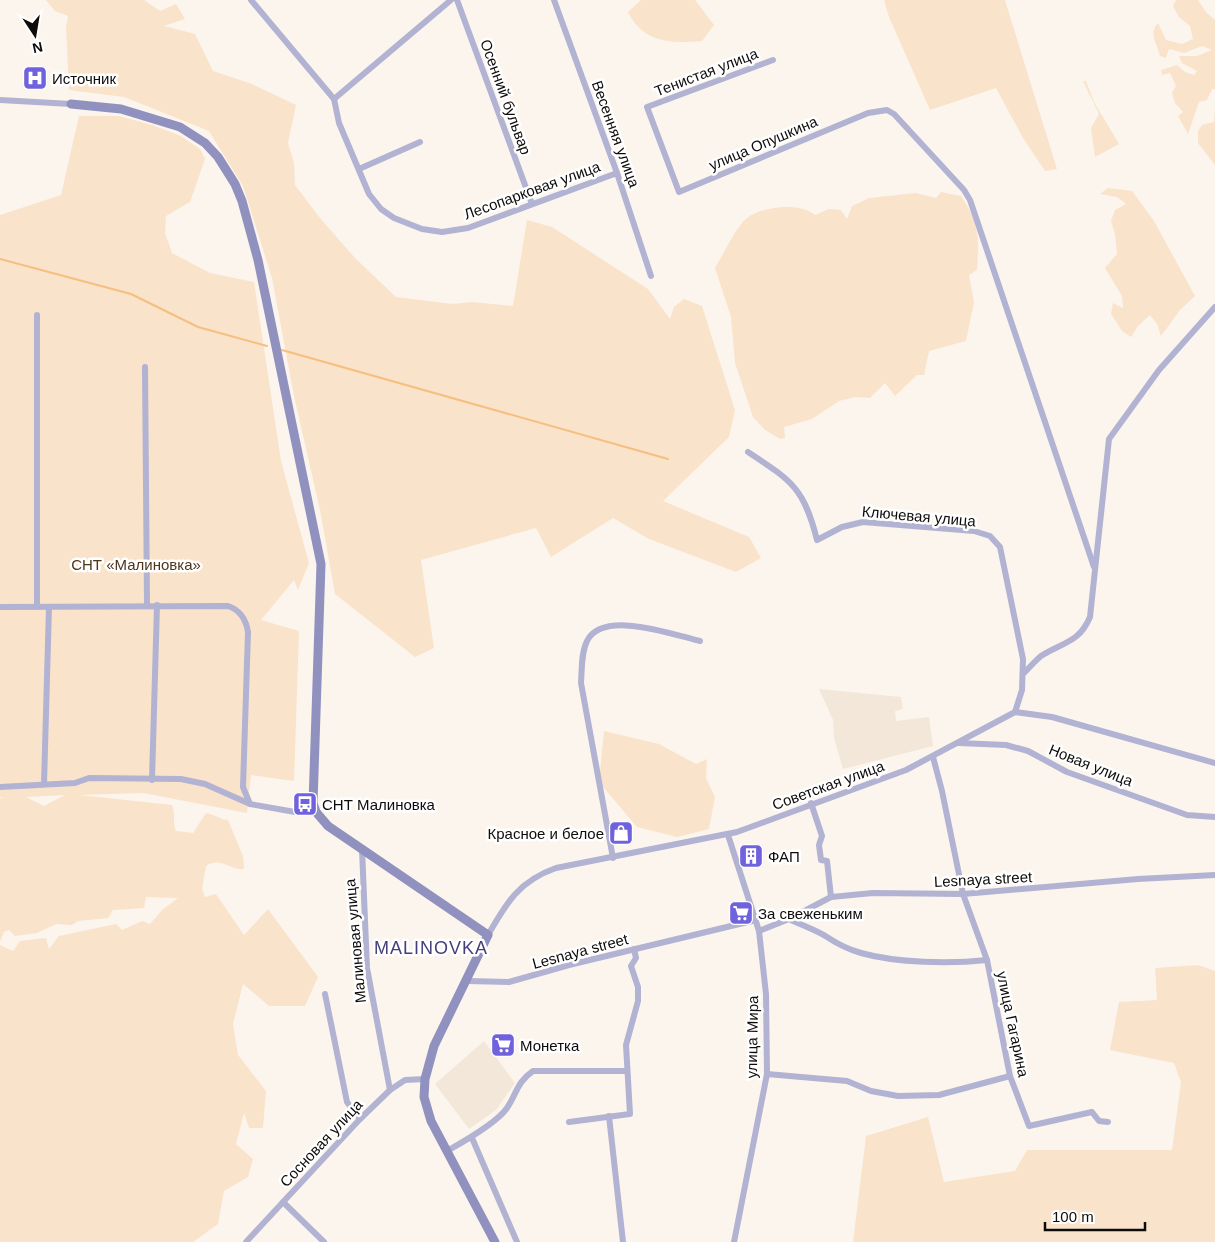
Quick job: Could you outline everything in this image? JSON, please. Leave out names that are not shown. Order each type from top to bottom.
[{"type":"street","name":"Лесопарковая улица","points":[[251,0],[334,99],[339,122],[369,194],[381,209],[394,218],[422,229],[442,232],[468,228],[617,173]]},
{"type":"street","points":[[334,99],[451,0]]},
{"type":"street","name":"Осенний бульвар","points":[[457,0],[532,204]]},
{"type":"street","name":"Весенняя улица","points":[[554,0],[617,173],[651,276]]},
{"type":"street","name":"Тенистая улица","points":[[679,192],[647,107],[773,60]]},
{"type":"street","points":[[0,100],[120,108],[180,127],[205,144],[218,157],[235,184],[242,201],[258,260],[321,564],[312,794],[316,812],[328,826],[488,935],[468,981],[434,1046],[425,1079],[424,1097],[431,1121],[495,1242]]},
{"type":"street","name":"улица Опушкина","points":[[679,192],[856,117],[880,110],[887,110],[894,114],[964,190],[970,200],[1094,567]]},
{"type":"street","points":[[359,169],[420,142]]},
{"type":"street","points":[[1215,307],[1160,370],[1110,439],[1094,567],[1090,617],[1085,629],[1078,637],[1040,657],[1024,673],[1020,702],[1016,712],[1052,717],[1215,763]]},
{"type":"street","points":[[37,315],[37,607]]},
{"type":"street","points":[[145,367],[147,605]]},
{"type":"street","name":"Ключевая улица","points":[[748,452],[788,480],[799,492],[811,515],[817,540],[842,528],[863,522],[974,531],[990,536],[1000,547],[1023,658],[1024,673]]},
{"type":"street","points":[[0,607],[147,605],[228,606],[236,608],[246,621],[248,651],[243,787],[250,804]]},
{"type":"street","points":[[152,780],[157,606]]},
{"type":"street","points":[[44,784],[49,607]]},
{"type":"street","points":[[613,858],[581,683],[582,662],[588,640],[601,628],[611,624],[656,630],[700,641]]},
{"type":"street","name":"Советская улица","points":[[488,935],[509,900],[529,881],[540,874],[556,868],[728,835],[811,803],[896,774],[933,757],[1016,712]]},
{"type":"street","name":"Новая улица","points":[[957,743],[1006,744],[1028,751],[1067,772],[1187,815],[1215,816]]},
{"type":"street","name":"улица Гагарина","points":[[933,757],[942,791],[963,894],[987,960],[1010,1076],[1029,1126],[1092,1112],[1099,1121],[1108,1122]]},
{"type":"street","points":[[0,787],[75,783],[90,778],[181,779],[205,784],[250,804],[295,812],[316,812]]},
{"type":"street","points":[[811,803],[822,836],[819,845],[820,860],[827,861],[831,897]]},
{"type":"street","name":"улица Мира","points":[[728,835],[759,931],[766,994],[767,1074],[734,1242]]},
{"type":"street","name":"Малиновая улица","points":[[362,849],[367,968],[390,1090]]},
{"type":"street","name":"Lesnaya street","points":[[759,931],[790,919],[831,897],[873,893],[963,894],[1138,879],[1215,875]]},
{"type":"street","name":"улица Гагарина","points":[[790,919],[828,937],[833,943],[863,953],[904,960],[951,962],[987,960]]},
{"type":"street","name":"Lesnaya street","points":[[468,981],[509,982],[634,949],[756,920]]},
{"type":"street","points":[[569,1122],[630,1114],[626,1071],[628,1032],[638,1001],[638,988],[631,966],[636,958],[634,949]]},
{"type":"street","points":[[325,994],[347,1102],[360,1119]]},
{"type":"street","points":[[447,1151],[472,1138],[506,1110],[521,1079],[533,1071],[626,1071]]},
{"type":"street","points":[[767,1074],[847,1081],[871,1091],[898,1096],[939,1095],[1010,1076]]},
{"type":"street","name":"Сосновая улица","points":[[246,1242],[360,1119],[390,1090],[405,1080],[425,1079]]},
{"type":"street","points":[[610,1116],[623,1242]]},
{"type":"street","points":[[472,1138],[517,1242]]},
{"type":"street","points":[[283,1202],[324,1242]]},
{"type":"shaded area","points":[[819,689],[901,697],[903,709],[895,711],[896,721],[929,717],[933,746],[843,769],[834,738],[833,720]]},
{"type":"shaded area","points":[[484,1041],[515,1083],[496,1110],[469,1129],[435,1084]]},
{"type":"green space","points":[[46,0],[144,0],[160,11],[176,4],[185,19],[164,26],[195,34],[213,71],[252,84],[296,105],[288,143],[294,163],[295,185],[320,218],[355,258],[396,297],[453,304],[472,302],[513,306],[527,220],[552,227],[648,289],[670,319],[674,307],[684,299],[702,306],[735,410],[729,437],[663,501],[749,537],[761,558],[736,572],[649,539],[613,518],[551,557],[536,528],[421,560],[434,648],[415,657],[335,594],[320,510],[294,396],[272,278],[243,186],[209,131],[124,97],[69,90],[66,27],[68,16],[55,11]]},
{"type":"green space","points":[[641,0],[695,0],[714,25],[702,41],[669,41],[650,36],[634,22],[628,12]]},
{"type":"green space","points":[[884,0],[1005,0],[1057,169],[1045,171],[1023,138],[996,88],[930,110],[889,17]]},
{"type":"green space","points":[[1176,0],[1198,0],[1206,12],[1215,20],[1215,89],[1212,89],[1207,100],[1199,102],[1188,134],[1178,116],[1183,112],[1175,103],[1172,93],[1176,86],[1170,73],[1162,75],[1161,70],[1177,65],[1185,72],[1194,75],[1197,71],[1182,63],[1179,56],[1197,56],[1212,50],[1202,46],[1184,53],[1169,49],[1166,58],[1160,56],[1153,34],[1158,23],[1166,40],[1182,44],[1193,39],[1190,26],[1179,17],[1173,6]]},
{"type":"green space","points":[[1083,81],[1086,81],[1094,102],[1119,144],[1095,157],[1091,128],[1099,114]]},
{"type":"green space","points":[[1215,107],[1215,165],[1198,143],[1198,131],[1202,125],[1214,122]]},
{"type":"green space","name":"СНТ «Малиновка»","points":[[79,116],[119,116],[152,125],[181,136],[200,149],[205,159],[190,202],[166,216],[165,233],[172,253],[210,273],[254,282],[281,461],[309,563],[298,590],[294,580],[261,620],[299,631],[294,781],[251,775],[247,813],[143,793],[80,795],[172,805],[176,831],[193,833],[206,813],[228,820],[243,856],[244,869],[216,862],[206,866],[202,889],[205,897],[216,894],[244,935],[268,909],[318,977],[305,1006],[269,1006],[243,984],[233,1024],[238,1055],[266,1091],[263,1128],[249,1128],[244,1113],[236,1144],[253,1159],[248,1177],[224,1191],[218,1224],[193,1242],[0,1242],[0,945],[13,951],[20,941],[46,938],[49,949],[59,936],[116,924],[122,930],[142,921],[150,924],[162,910],[178,898],[146,897],[144,908],[113,910],[108,918],[78,921],[72,925],[56,924],[37,933],[15,936],[9,930],[4,932],[0,942],[0,798],[4,798],[0,797],[0,215],[61,195]],"holes":[[[65,795],[44,806],[26,797]]]},
{"type":"green space","points":[[1108,188],[1132,191],[1154,221],[1195,296],[1180,310],[1161,336],[1157,324],[1150,315],[1138,326],[1131,337],[1122,331],[1111,314],[1113,303],[1123,308],[1122,296],[1105,268],[1117,254],[1115,234],[1111,221],[1115,210],[1126,204],[1117,197],[1100,194]]},
{"type":"green space","points":[[941,192],[961,196],[972,215],[977,232],[977,270],[969,275],[974,302],[966,341],[929,351],[924,375],[917,375],[895,396],[885,383],[870,398],[856,397],[839,401],[812,419],[784,427],[785,438],[780,439],[765,430],[753,417],[735,363],[731,317],[715,268],[738,228],[747,218],[772,208],[800,208],[815,215],[829,209],[841,210],[847,219],[852,206],[869,198],[916,193],[936,198]]},
{"type":"green space","points":[[604,731],[659,744],[696,764],[707,759],[706,778],[715,797],[709,829],[677,837],[637,827],[599,782]]},
{"type":"green space","points":[[1198,965],[1215,971],[1215,1242],[853,1242],[866,1136],[928,1117],[944,1182],[1015,1171],[1027,1150],[1172,1150],[1181,1082],[1174,1063],[1110,1050],[1119,1002],[1157,1000],[1155,968]]},
{"type":"waterway","points":[[0,259],[131,294],[198,327],[267,346]]},
{"type":"waterway","points":[[282,350],[668,459]]},
{"type":"place","name":"Источник","points":[[35,78]]},
{"type":"place","name":"СНТ Малиновка","points":[[305,804]]},
{"type":"place","name":"Красное и белое","points":[[621,833]]},
{"type":"place","name":"ФАП","points":[[751,856]]},
{"type":"place","name":"За свеженьким","points":[[741,913]]},
{"type":"place","name":"Монетка","points":[[503,1045]]},
{"type":"district","name":"MALINOVKA","points":[[431,948]]}]
